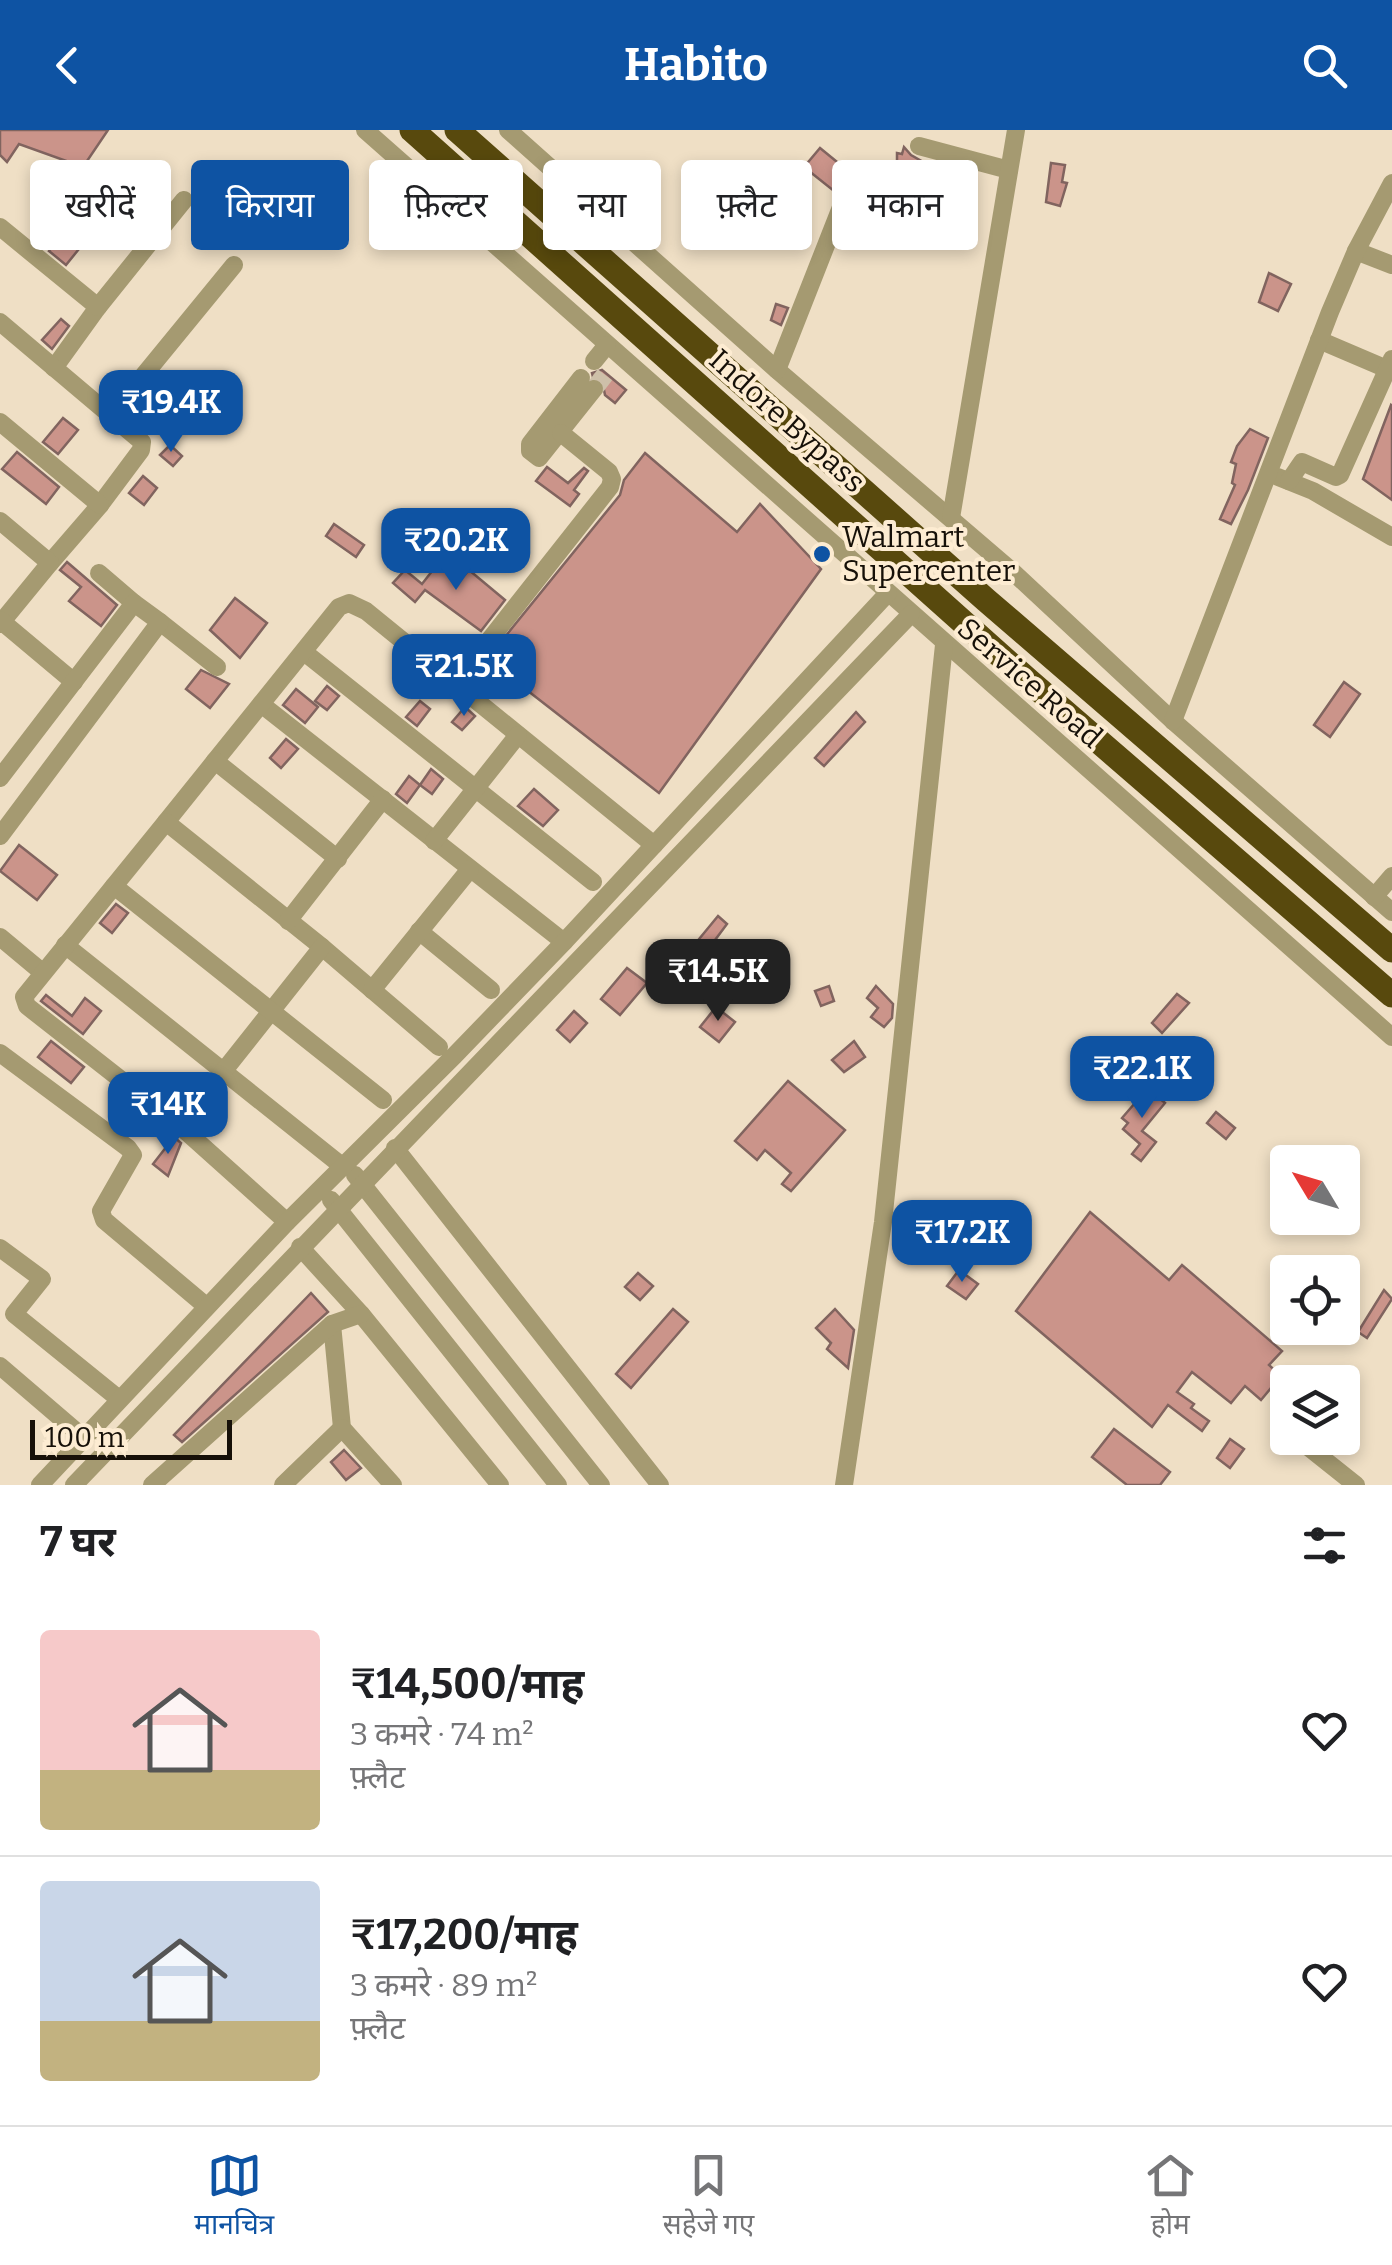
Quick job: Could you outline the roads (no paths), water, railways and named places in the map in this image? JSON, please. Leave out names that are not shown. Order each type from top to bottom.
[{"type":"highway","name":"Indore Bypass","points":[[412,130],[1029,680],[1392,995]]},
{"type":"highway","name":"Indore Bypass","points":[[457,130],[986,600],[1392,950]]},
{"type":"street","name":"Service Road","points":[[364,130],[607,358],[888,594],[1392,1037]]},
{"type":"street","points":[[508,130],[1392,912]]},
{"type":"street","points":[[951,518],[1016,130]]},
{"type":"street","points":[[919,146],[1010,170]]},
{"type":"street","points":[[1173,721],[1319,340],[1356,251],[1392,184]]},
{"type":"street","points":[[54,368],[184,200]]},
{"type":"street","points":[[0,227],[98,307]]},
{"type":"street","points":[[777,370],[832,230]]},
{"type":"street","points":[[1356,251],[1392,265]]},
{"type":"street","points":[[112,414],[234,266]]},
{"type":"street","points":[[0,322],[142,442],[141,450],[100,506],[0,622],[74,682]]},
{"type":"street","points":[[1288,480],[1302,462],[1336,477],[1340,475],[1390,364],[1319,340]]},
{"type":"street","points":[[588,384],[561,433],[541,458],[530,450],[530,444],[588,384]]},
{"type":"street","points":[[0,422],[100,506]]},
{"type":"street","points":[[488,643],[610,487],[609,472],[561,433]]},
{"type":"street","points":[[1268,473],[1344,507],[1392,538]]},
{"type":"street","points":[[0,521],[50,563]]},
{"type":"street","points":[[99,573],[217,666]]},
{"type":"street","points":[[40,1485],[287,1222],[564,942],[888,594]]},
{"type":"street","points":[[0,778],[134,603]]},
{"type":"street","points":[[287,1222],[180,1126],[27,1006],[24,997],[339,607],[350,603],[366,611],[654,846]]},
{"type":"street","points":[[74,1485],[911,614]]},
{"type":"street","points":[[0,836],[160,622]]},
{"type":"street","points":[[844,1485],[883,1222],[944,645]]},
{"type":"street","points":[[304,652],[593,882]]},
{"type":"street","points":[[262,704],[564,942]]},
{"type":"street","points":[[434,841],[518,735]]},
{"type":"street","points":[[215,761],[338,859]]},
{"type":"street","points":[[288,921],[383,800]]},
{"type":"street","points":[[166,822],[322,947],[438,1047]]},
{"type":"street","points":[[372,990],[470,869]]},
{"type":"street","points":[[1374,897],[1392,876]]},
{"type":"street","points":[[114,886],[383,1100]]},
{"type":"street","points":[[419,932],[492,990]]},
{"type":"street","points":[[0,937],[42,972]]},
{"type":"street","points":[[66,944],[362,1183],[601,1485]]},
{"type":"street","points":[[180,1126],[322,947]]},
{"type":"street","points":[[0,1052],[128,1148],[132,1155],[101,1210],[104,1220],[206,1306]]},
{"type":"street","points":[[395,1148],[660,1485]]},
{"type":"street","points":[[320,1188],[558,1485]]},
{"type":"street","points":[[300,1247],[361,1314],[500,1485]]},
{"type":"street","points":[[0,1248],[42,1279],[14,1314],[119,1399]]},
{"type":"street","points":[[152,1485],[332,1324],[361,1314]]},
{"type":"street","points":[[332,1324],[342,1428],[393,1485]]},
{"type":"street","points":[[0,1366],[84,1438]]},
{"type":"street","points":[[294,1482],[342,1428]]},
{"type":"street","points":[[1317,1455],[1351,1483]]},
{"type":"tunnel","points":[[594,389],[607,372]]},
{"type":"place","name":"Walmart Supercenter","points":[[822,554]]}]
